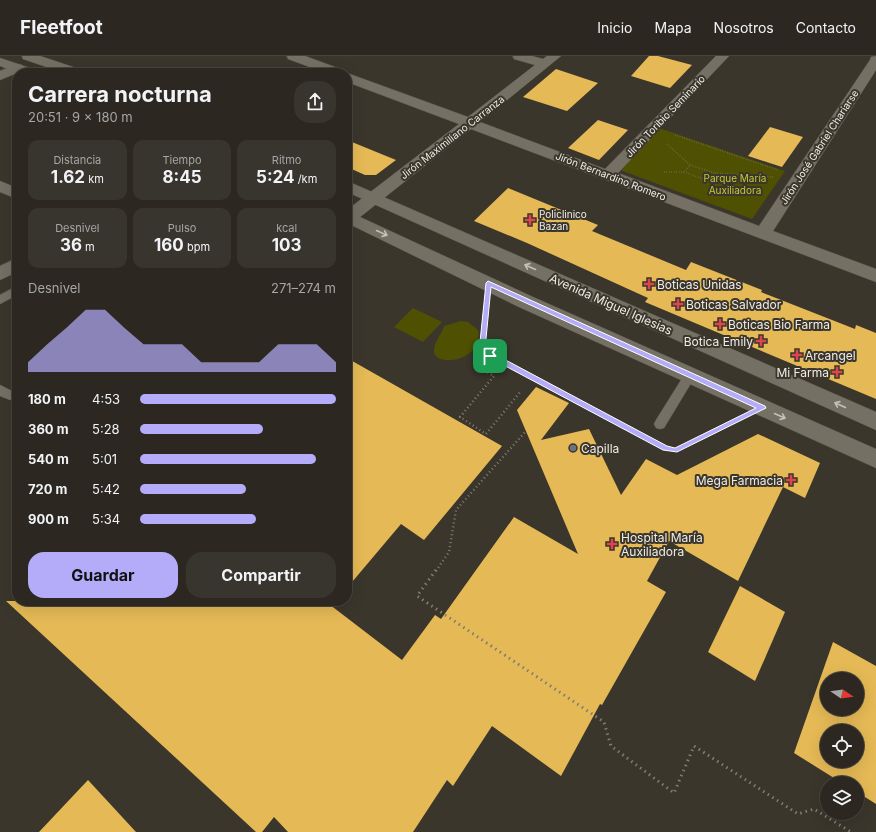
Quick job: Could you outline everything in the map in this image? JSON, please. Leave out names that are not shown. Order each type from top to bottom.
[{"type":"street","points":[[28,56],[63,68]]},
{"type":"street","points":[[293,56],[325,68]]},
{"type":"street","points":[[519,56],[549,60]]},
{"type":"street","name":"Jirón Toribio Seminario","points":[[608,175],[723,56]]},
{"type":"street","name":"Jirón Maximiliano Carranza","points":[[352,214],[549,60]]},
{"type":"street","name":"Jirón José Gabriel Chariarse","points":[[763,233],[876,60]]},
{"type":"street","points":[[0,62],[17,68]]},
{"type":"street","points":[[0,76],[12,70]]},
{"type":"street","name":"Jirón Bernardino Romero","points":[[352,78],[876,276]]},
{"type":"street","points":[[0,186],[12,192]]},
{"type":"street","name":"Avenida Miguel Iglesias","points":[[352,188],[876,421]]},
{"type":"street","points":[[352,219],[526,302],[876,459]]},
{"type":"street","points":[[0,274],[12,267]]},
{"type":"street","points":[[526,302],[548,276]]},
{"type":"lane","points":[[0,300],[12,293]]},
{"type":"lane","points":[[660,424],[690,375]]},
{"type":"path","points":[[668,133],[780,171]]},
{"type":"path","points":[[663,140],[690,165],[715,173],[776,177],[773,182]]},
{"type":"path","points":[[690,165],[684,172],[709,181],[715,173]]},
{"type":"path","points":[[488,283],[482,350],[490,356],[643,436]]},
{"type":"path","points":[[490,356],[480,368],[494,376],[460,417],[486,434],[520,391]]},
{"type":"path","points":[[655,443],[665,448],[675,450],[762,408]]},
{"type":"path","points":[[526,431],[456,510],[449,552],[417,596],[604,722],[611,746],[674,793],[694,746],[798,814],[814,808],[851,832]]},
{"type":"green space","name":"Parque María Auxiliadora","points":[[659,128],[785,171],[752,219],[620,170]]},
{"type":"green space","points":[[413,308],[442,322],[423,342],[394,327]]},
{"type":"green space","points":[[461,321],[468,322],[478,330],[478,341],[474,349],[458,359],[441,359],[435,355],[434,349],[444,326]]},
{"type":"building","points":[[649,56],[658,56],[692,65],[670,88],[631,76]]},
{"type":"building","points":[[556,69],[598,83],[567,111],[523,97]]},
{"type":"building","points":[[598,120],[628,130],[599,160],[568,148]]},
{"type":"building","points":[[770,127],[803,137],[782,167],[748,156]]},
{"type":"building","points":[[352,142],[396,160],[376,175],[365,175],[352,169]]},
{"type":"building","points":[[508,188],[598,225],[592,231],[686,270],[691,262],[762,290],[761,292],[855,329],[856,325],[876,333],[876,399],[645,302],[648,298],[527,243],[474,221]]},
{"type":"building","points":[[352,361],[502,446],[424,540],[401,524],[352,582]]},
{"type":"building","points":[[536,387],[569,403],[541,440],[589,429],[621,495],[646,459],[677,475],[758,434],[820,463],[805,498],[783,487],[738,581],[669,541],[647,581],[666,592],[602,705],[600,704],[561,776],[492,726],[453,786],[447,780],[413,832],[288,832],[274,817],[262,832],[256,832],[6,601],[12,601],[12,606],[332,606],[402,660],[435,615],[441,619],[514,517],[578,554],[517,410]]},
{"type":"building","points":[[740,586],[785,612],[755,681],[708,652]]},
{"type":"building","points":[[833,642],[876,666],[876,804],[864,796],[864,776],[831,776],[794,753],[820,679],[820,716],[864,716],[864,672],[822,672]]},
{"type":"building","points":[[88,780],[136,832],[39,832]]},
{"type":"place","name":"Policlinico Bazan","points":[[530,220]]},
{"type":"place","name":"Boticas Unidas","points":[[649,284]]},
{"type":"place","name":"Boticas Salvador","points":[[678,304]]},
{"type":"place","name":"Boticas Bio Farma","points":[[720,324]]},
{"type":"place","name":"Botica Emily","points":[[761,341]]},
{"type":"place","name":"Arcangel","points":[[797,355]]},
{"type":"place","name":"Mi Farma","points":[[837,372]]},
{"type":"place","name":"Capilla","points":[[573,448]]},
{"type":"place","name":"Mega Farmacia","points":[[791,480]]},
{"type":"place","name":"Hospital María Auxiliadora","points":[[612,544]]},
{"type":"route","points":[[488,283],[526,302],[762,408],[675,450],[665,448],[490,356],[482,350],[488,283]]}]
